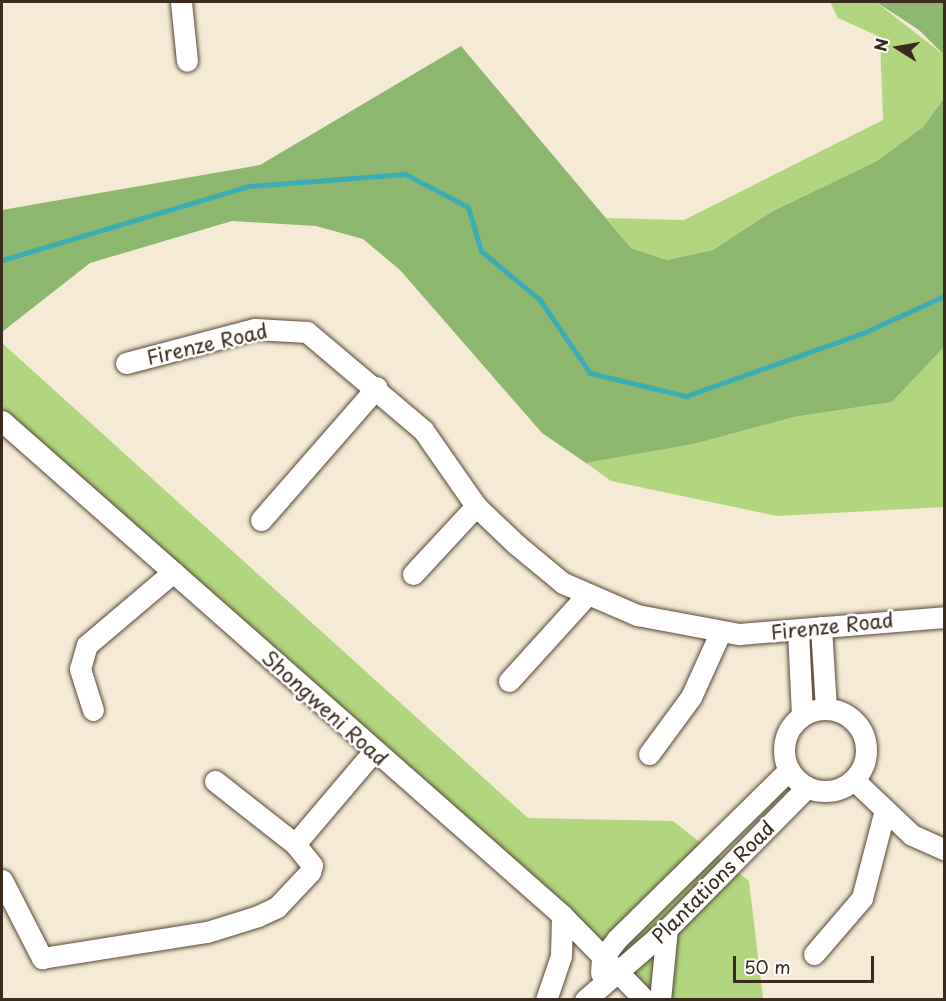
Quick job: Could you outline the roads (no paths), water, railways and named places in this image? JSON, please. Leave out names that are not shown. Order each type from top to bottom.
[{"type":"street","points":[[181,2],[187,61]]},
{"type":"street","name":"Firenze Road","points":[[126,363],[255,329],[285,328],[307,332],[377,387],[423,430],[476,506],[547,571],[586,596],[637,615],[720,633],[798,630],[945,617]]},
{"type":"street","points":[[261,520],[377,387]]},
{"type":"street","name":"Shongweni Road","points":[[2,421],[561,915],[645,999]]},
{"type":"street","points":[[413,574],[476,506]]},
{"type":"street","points":[[93,710],[80,669],[87,645],[172,572]]},
{"type":"street","points":[[509,681],[586,596]]},
{"type":"street","points":[[821,627],[826,708]]},
{"type":"street","points":[[798,630],[802,716],[783,747],[788,771],[806,788],[831,792],[854,780],[866,755],[861,729],[846,715],[826,708],[802,716]]},
{"type":"street","points":[[649,754],[692,697],[720,633]]},
{"type":"street","points":[[295,844],[374,751]]},
{"type":"street","name":"Plantations Road","points":[[603,959],[788,771]]},
{"type":"street","points":[[854,780],[912,835],[945,849]]},
{"type":"street","points":[[2,880],[42,958],[207,932],[258,916],[277,907],[310,872],[312,865],[295,844],[215,781]]},
{"type":"street","name":"Plantations Road","points":[[592,996],[619,975],[667,929],[806,788]]},
{"type":"street","points":[[813,954],[862,898],[885,810]]},
{"type":"street","points":[[546,999],[561,956],[561,915]]},
{"type":"street","points":[[660,999],[667,929]]},
{"type":"street","points":[[592,996],[603,959]]},
{"type":"waterway","points":[[2,260],[249,186],[405,174],[468,207],[481,251],[540,300],[590,373],[686,396],[863,333],[944,296]]}]
